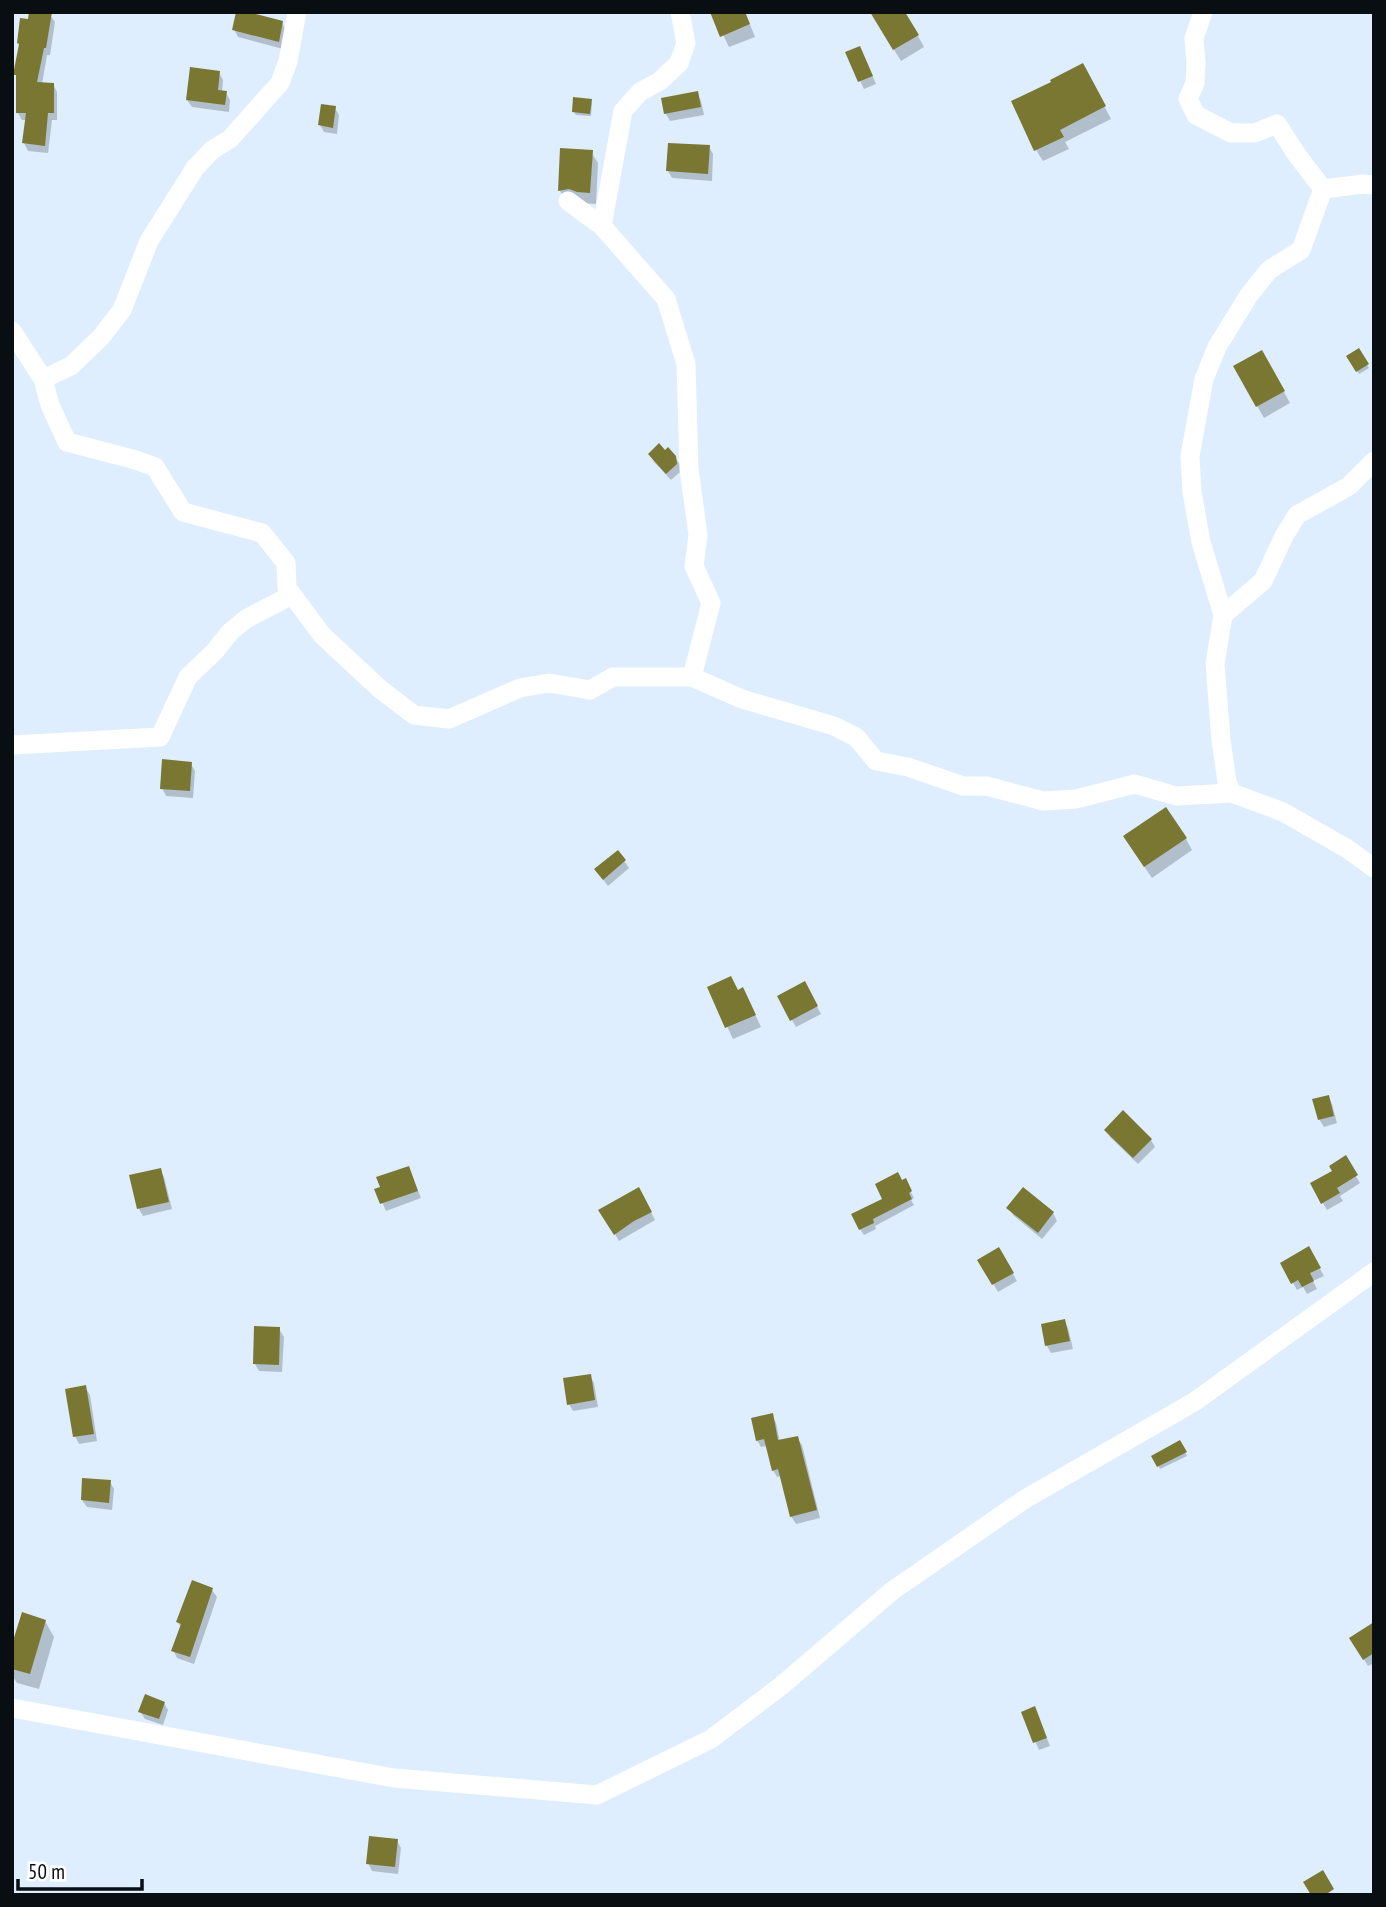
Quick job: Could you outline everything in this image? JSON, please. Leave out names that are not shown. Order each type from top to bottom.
[{"type":"street","points":[[43,379],[71,366],[101,337],[122,310],[149,241],[195,168],[212,150],[230,139],[280,83],[288,61],[297,12]]},
{"type":"street","points":[[602,226],[623,111],[640,92],[660,81],[679,63],[686,43],[680,12]]},
{"type":"street","points":[[1203,12],[1194,38],[1195,83],[1188,99],[1196,115],[1231,133],[1255,133],[1277,124],[1324,189]]},
{"type":"street","points":[[1324,189],[1374,185]]},
{"type":"street","points":[[1233,793],[1227,782],[1221,740],[1215,664],[1223,615],[1201,542],[1192,492],[1190,456],[1204,379],[1217,347],[1249,295],[1269,270],[1301,250],[1324,189]]},
{"type":"street","points":[[568,201],[602,226],[666,299],[686,364],[690,469],[698,535],[694,566],[711,603],[692,677]]},
{"type":"street","points":[[12,331],[43,379],[50,405],[67,442],[155,467],[183,512],[262,533],[286,563],[287,588],[322,635],[380,689],[414,715],[449,719],[520,688],[550,683],[590,690],[613,677],[692,677],[742,699],[834,726],[856,737],[876,761],[908,767],[963,786],[988,786],[1043,801],[1076,799],[1135,784],[1176,796],[1233,793],[1283,812],[1346,848],[1374,868]]},
{"type":"street","points":[[1223,615],[1263,581],[1297,515],[1349,486],[1374,461]]},
{"type":"street","points":[[12,746],[160,737],[188,677],[230,632],[246,619],[292,595]]},
{"type":"street","points":[[12,1708],[394,1778],[597,1795],[711,1739],[781,1686],[892,1591],[1025,1499],[1194,1402],[1374,1272]]},
{"type":"building","points":[[29,12],[52,12],[37,82],[54,83],[54,113],[48,113],[45,146],[22,143],[26,113],[16,113],[16,75],[13,75],[19,44],[20,18],[28,19]]},
{"type":"building","points":[[236,12],[248,12],[283,21],[279,42],[232,30]]},
{"type":"building","points":[[710,12],[745,12],[750,24],[720,37]]},
{"type":"building","points":[[870,12],[905,12],[919,35],[893,50]]},
{"type":"building","points":[[860,46],[873,76],[858,82],[845,52]]},
{"type":"building","points":[[1083,63],[1106,106],[1060,130],[1064,137],[1034,151],[1011,101]]},
{"type":"building","points":[[190,67],[220,71],[218,90],[227,91],[225,105],[186,100]]},
{"type":"building","points":[[698,91],[701,107],[664,114],[661,98]]},
{"type":"building","points":[[573,97],[592,99],[590,114],[572,112]]},
{"type":"building","points":[[321,104],[336,106],[333,128],[318,125]]},
{"type":"building","points":[[668,143],[710,145],[708,174],[666,171]]},
{"type":"building","points":[[560,148],[593,150],[590,193],[569,189],[558,191]]},
{"type":"building","points":[[1359,348],[1369,364],[1356,372],[1346,356]]},
{"type":"building","points":[[1262,350],[1285,391],[1256,407],[1233,366]]},
{"type":"building","points":[[659,443],[665,450],[668,447],[676,456],[677,464],[666,474],[648,454]]},
{"type":"building","points":[[162,759],[192,762],[190,791],[160,789]]},
{"type":"building","points":[[1166,807],[1187,838],[1144,867],[1123,836]]},
{"type":"building","points":[[618,850],[626,860],[603,880],[594,869]]},
{"type":"building","points":[[731,976],[738,990],[743,987],[756,1015],[725,1028],[707,987]]},
{"type":"building","points":[[805,981],[818,1006],[790,1021],[777,996]]},
{"type":"building","points":[[1329,1095],[1334,1116],[1318,1120],[1312,1099]]},
{"type":"building","points":[[1123,1110],[1152,1139],[1133,1158],[1104,1130]]},
{"type":"building","points":[[1346,1155],[1358,1175],[1337,1188],[1340,1193],[1321,1204],[1310,1183],[1332,1171],[1329,1166]]},
{"type":"building","points":[[409,1166],[418,1191],[380,1204],[374,1189],[380,1187],[376,1177]]},
{"type":"building","points":[[161,1168],[169,1202],[137,1209],[129,1175]]},
{"type":"building","points":[[898,1172],[902,1180],[906,1178],[912,1191],[909,1193],[912,1199],[873,1219],[874,1223],[859,1230],[851,1214],[882,1199],[875,1184]]},
{"type":"building","points":[[639,1187],[652,1212],[614,1235],[598,1210]]},
{"type":"building","points":[[1023,1187],[1054,1212],[1038,1233],[1006,1208]]},
{"type":"building","points":[[1309,1246],[1321,1268],[1310,1273],[1314,1281],[1302,1287],[1298,1280],[1291,1284],[1280,1263]]},
{"type":"building","points":[[999,1247],[1014,1273],[992,1285],[977,1260]]},
{"type":"building","points":[[1065,1319],[1070,1341],[1045,1346],[1041,1324]]},
{"type":"building","points":[[254,1326],[280,1327],[279,1365],[253,1364]]},
{"type":"building","points":[[591,1374],[595,1400],[567,1405],[563,1378]]},
{"type":"building","points":[[86,1385],[94,1434],[73,1437],[65,1389]]},
{"type":"building","points":[[773,1413],[778,1440],[798,1436],[817,1510],[790,1517],[778,1469],[772,1471],[764,1439],[756,1441],[751,1418]]},
{"type":"building","points":[[1180,1440],[1187,1452],[1157,1467],[1151,1456]]},
{"type":"building","points":[[82,1478],[111,1480],[109,1503],[81,1500]]},
{"type":"building","points":[[192,1580],[213,1588],[190,1657],[171,1651],[181,1624],[176,1622]]},
{"type":"building","points":[[22,1612],[46,1620],[30,1674],[12,1669],[12,1644]]},
{"type":"building","points":[[1374,1622],[1374,1653],[1363,1660],[1349,1638]]},
{"type":"building","points":[[145,1694],[165,1702],[159,1719],[138,1712]]},
{"type":"building","points":[[1035,1706],[1047,1738],[1033,1743],[1021,1712]]},
{"type":"building","points":[[369,1836],[398,1839],[395,1867],[366,1864]]},
{"type":"building","points":[[1323,1870],[1334,1889],[1325,1895],[1311,1895],[1303,1882]]}]
